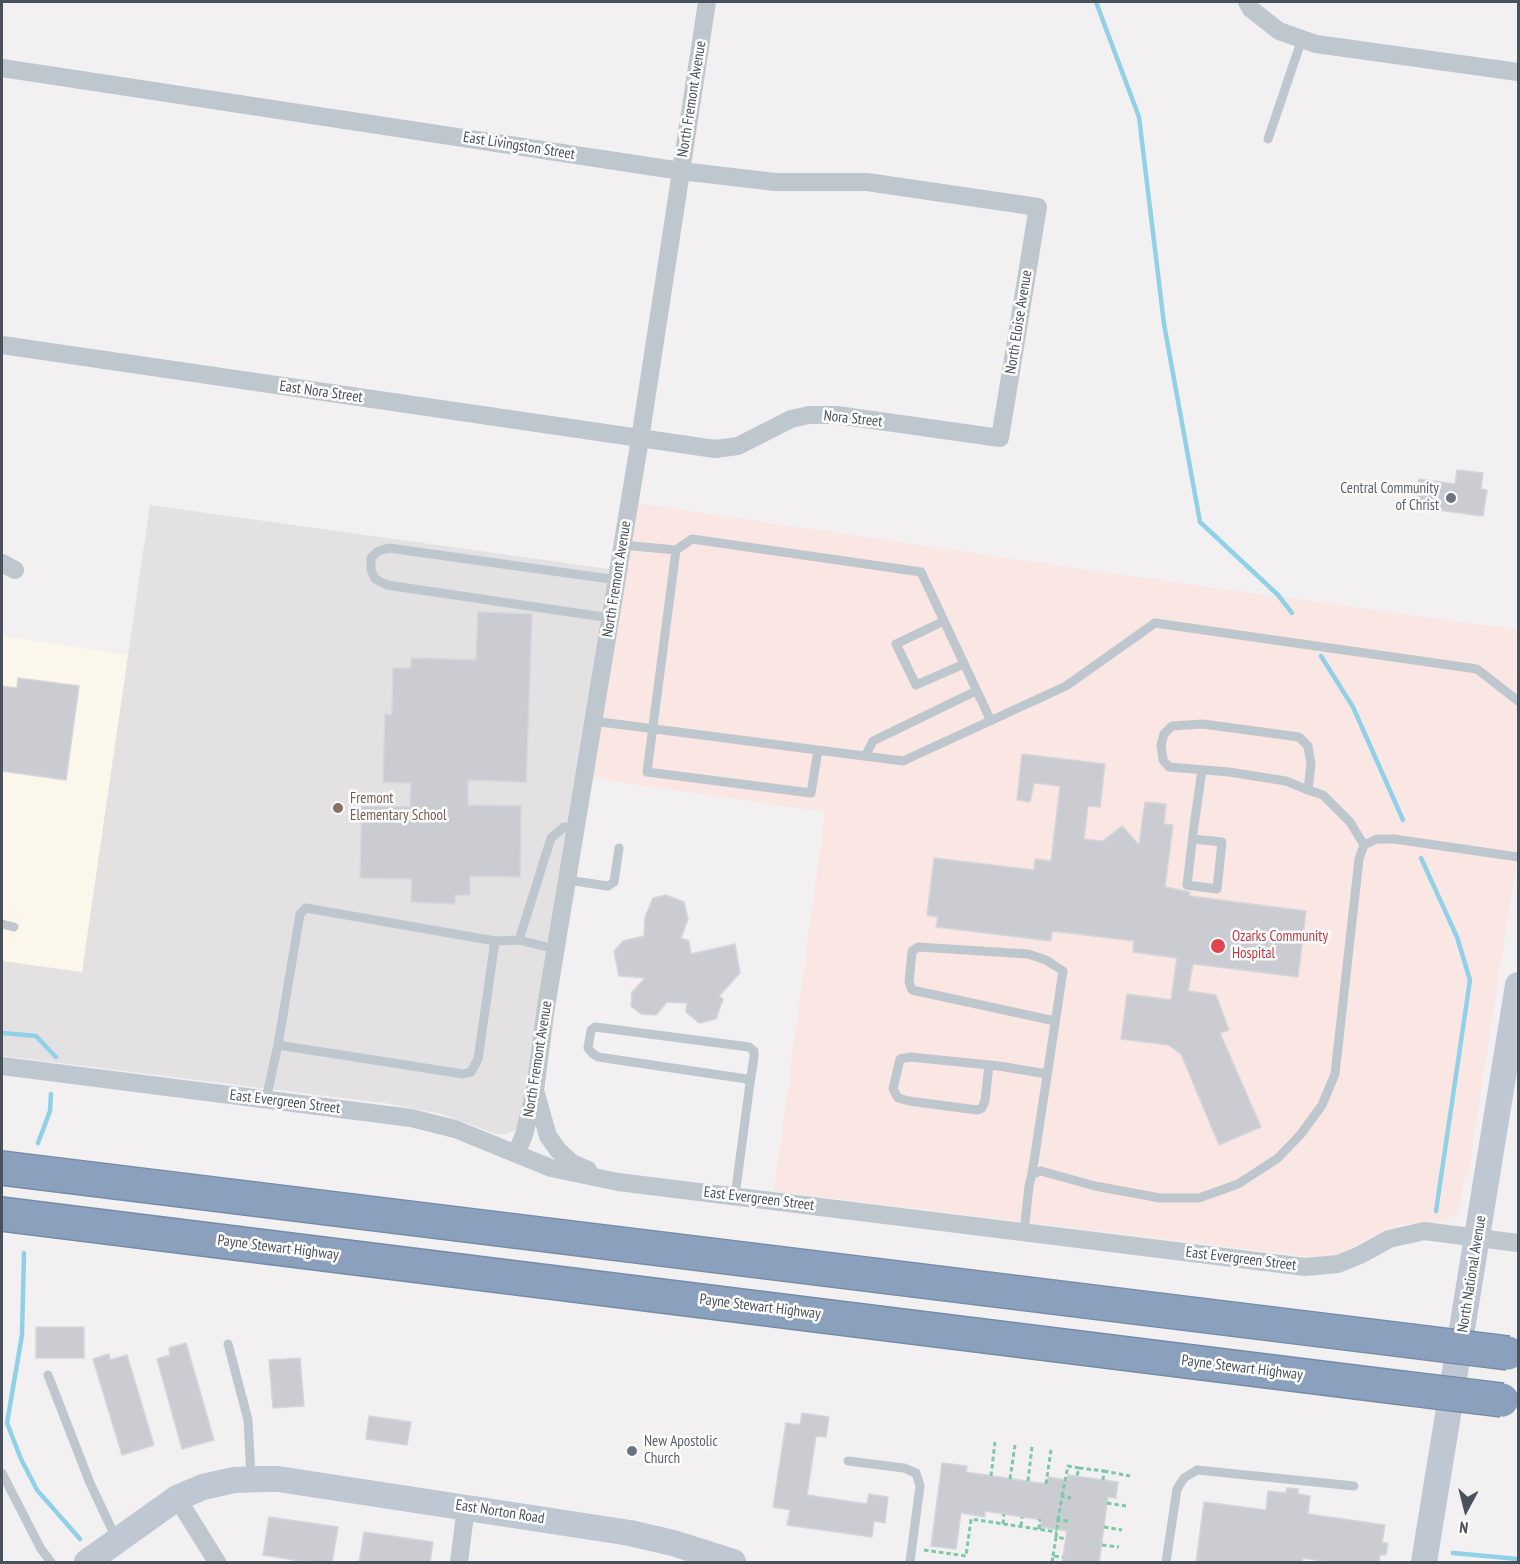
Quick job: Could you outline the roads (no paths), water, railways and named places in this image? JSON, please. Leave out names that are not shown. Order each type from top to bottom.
[{"type":"highway","points":[[2,1168],[1513,1354]]},
{"type":"highway","name":"Payne Stewart Highway","points":[[2,1214],[1510,1401]]},
{"type":"highway","points":[[2,1228],[217,1240]]},
{"type":"main road","name":"North National Avenue","points":[[1424,1563],[1518,985]]},
{"type":"main road","name":"East Norton Road","points":[[87,1563],[177,1498],[218,1483],[257,1479],[278,1479],[630,1533],[673,1543],[733,1563]]},
{"type":"street","name":"North Fremont Avenue","points":[[516,1154],[524,1135],[535,1090],[555,949],[640,439],[706,2]]},
{"type":"street","points":[[1247,2],[1251,9],[1279,30],[1316,44],[1518,72]]},
{"type":"street","name":"East Livingston Street","points":[[2,68],[681,171],[775,182],[867,182],[1038,207]]},
{"type":"street","name":"North Eloise Avenue","points":[[1000,438],[1038,207]]},
{"type":"street","name":"East Nora Street","points":[[2,345],[640,439]]},
{"type":"street","name":"Nora Street","points":[[640,439],[715,449],[738,446],[791,419],[809,415],[837,415],[1000,438]]},
{"type":"street","name":"East Evergreen Street","points":[[2,1066],[411,1118],[455,1129],[573,1174],[618,1182],[1316,1268],[1350,1260],[1389,1239],[1412,1232],[1436,1231],[1518,1243]]},
{"type":"street","points":[[535,1090],[546,1134],[558,1150],[572,1163],[618,1182]]},
{"type":"street","points":[[177,1498],[217,1563]]},
{"type":"street","points":[[459,1563],[466,1507]]},
{"type":"lane","points":[[1268,139],[1302,39]]},
{"type":"lane","points":[[622,545],[676,550],[692,539],[921,572],[991,721]]},
{"type":"lane","points":[[610,618],[387,585],[375,579],[371,570],[371,558],[378,550],[389,548],[617,580]]},
{"type":"lane","points":[[676,550],[647,771],[811,793],[818,750]]},
{"type":"lane","points":[[944,621],[896,644],[916,685],[964,664]]},
{"type":"lane","points":[[593,722],[903,761],[1066,686],[1155,623],[1477,669],[1518,701]]},
{"type":"lane","points":[[865,756],[873,741],[976,691]]},
{"type":"lane","points":[[1308,790],[1311,764],[1308,746],[1299,737],[1203,724],[1172,726],[1164,734],[1161,745],[1163,760],[1169,767],[1286,781],[1308,790],[1323,795],[1350,822],[1364,845]]},
{"type":"lane","points":[[1192,839],[1222,842],[1217,889],[1187,885],[1192,839],[1202,770]]},
{"type":"lane","points":[[519,940],[551,838],[564,827],[576,827]]},
{"type":"lane","points":[[1032,1174],[1041,1171],[1095,1186],[1160,1198],[1199,1198],[1238,1184],[1278,1158],[1301,1134],[1322,1105],[1335,1074],[1359,859],[1364,845],[1377,839],[1394,839],[1518,857]]},
{"type":"lane","points":[[567,880],[608,886],[614,882],[619,848]]},
{"type":"lane","points":[[266,1099],[278,1045],[300,914],[306,908],[495,941],[519,940],[555,949]]},
{"type":"lane","points":[[2,924],[14,927]]},
{"type":"lane","points":[[278,1045],[463,1074],[471,1072],[478,1059],[495,941]]},
{"type":"lane","points":[[1024,1232],[1029,1186],[1032,1174],[1056,1021],[1063,971],[1046,960],[1028,954],[918,947],[912,951],[909,982],[912,990],[1056,1021]]},
{"type":"lane","points":[[735,1196],[754,1057],[754,1051],[749,1047],[596,1027],[591,1030],[588,1048],[598,1056],[742,1077],[750,1083]]},
{"type":"lane","points":[[989,1065],[985,1101],[982,1108],[977,1110],[909,1101],[898,1098],[893,1089],[900,1059],[910,1057],[989,1065],[1047,1074]]},
{"type":"lane","points":[[228,1344],[248,1420],[257,1479]]},
{"type":"lane","points":[[48,1375],[90,1483],[117,1540]]},
{"type":"lane","points":[[848,1461],[904,1468],[916,1473],[920,1486],[910,1563]]},
{"type":"lane","points":[[1166,1563],[1177,1489],[1184,1478],[1197,1470],[1354,1486]]},
{"type":"lane","points":[[2,1473],[41,1549],[51,1563]]},
{"type":"waterway","points":[[1096,2],[1139,117],[1164,324],[1200,522],[1278,595],[1292,613]]},
{"type":"waterway","points":[[1321,656],[1353,707],[1403,820]]},
{"type":"waterway","points":[[1421,858],[1457,937],[1470,980],[1436,1211]]},
{"type":"waterway","points":[[2,1033],[36,1036],[56,1057]]},
{"type":"waterway","points":[[38,1143],[50,1111],[51,1094]]},
{"type":"waterway","points":[[24,1253],[22,1335],[7,1423],[21,1459],[37,1490],[80,1539]]},
{"type":"waterway","points":[[1453,1553],[1518,1559]]},
{"type":"place","name":"Central Community of Christ","points":[[1451,498]]},
{"type":"place","name":"Fremont Elementary School","points":[[338,808]]},
{"type":"place","name":"Ozarks Community Hospital","points":[[1218,946]]},
{"type":"place","name":"New Apostolic Church","points":[[632,1451]]}]
